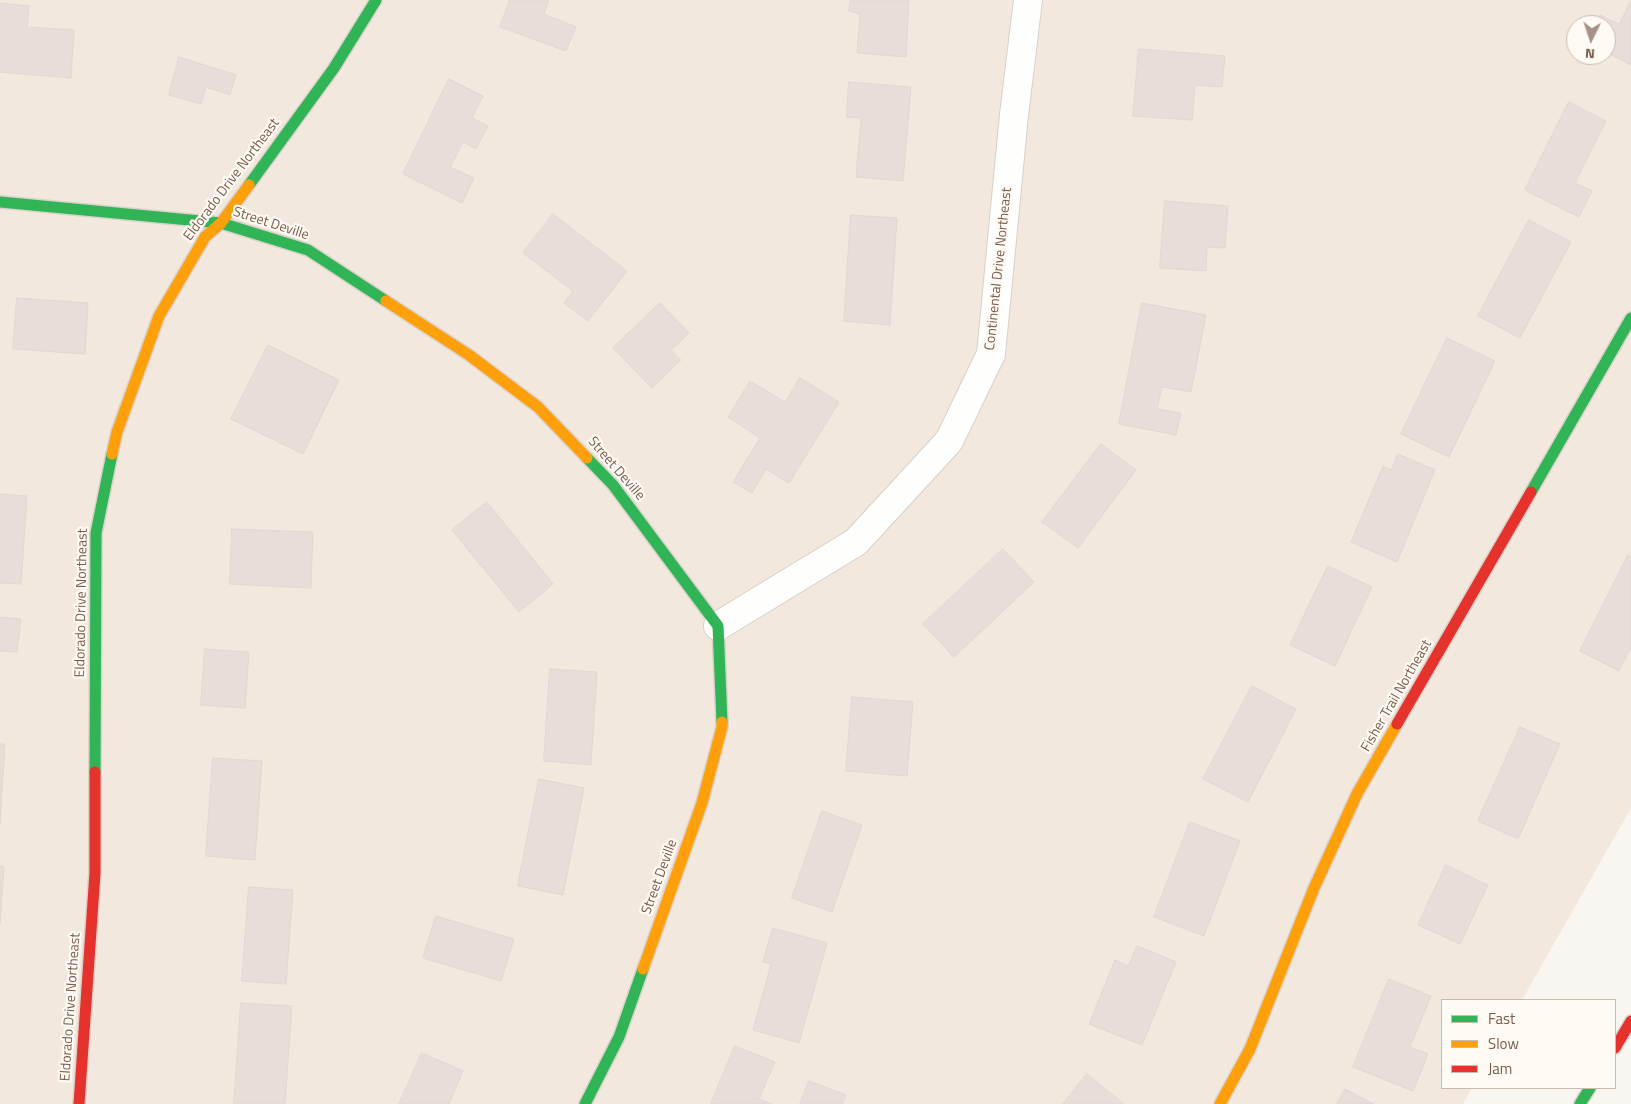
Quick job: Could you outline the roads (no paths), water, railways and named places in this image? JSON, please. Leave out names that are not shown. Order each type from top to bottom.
[{"type":"street","name":"Eldorado Drive Northeast","points":[[80,1104],[95,873],[96,533],[117,432],[158,316],[205,237],[220,223],[334,68],[376,0]]},
{"type":"street","name":"Continental Drive Northeast","points":[[718,626],[856,542],[949,441],[991,354],[1014,115],[1028,0]]},
{"type":"street","name":"Street Deville","points":[[0,202],[220,223],[308,250],[469,355],[538,407],[613,484],[718,626],[722,727],[702,803],[619,1037],[585,1104]]},
{"type":"street","name":"Fisher Trail Northeast","points":[[1220,1104],[1250,1049],[1314,888],[1358,794],[1631,318]]},
{"type":"street","points":[[1616,1046],[1631,1021]]},
{"type":"street","points":[[1580,1104],[1589,1089]]}]
